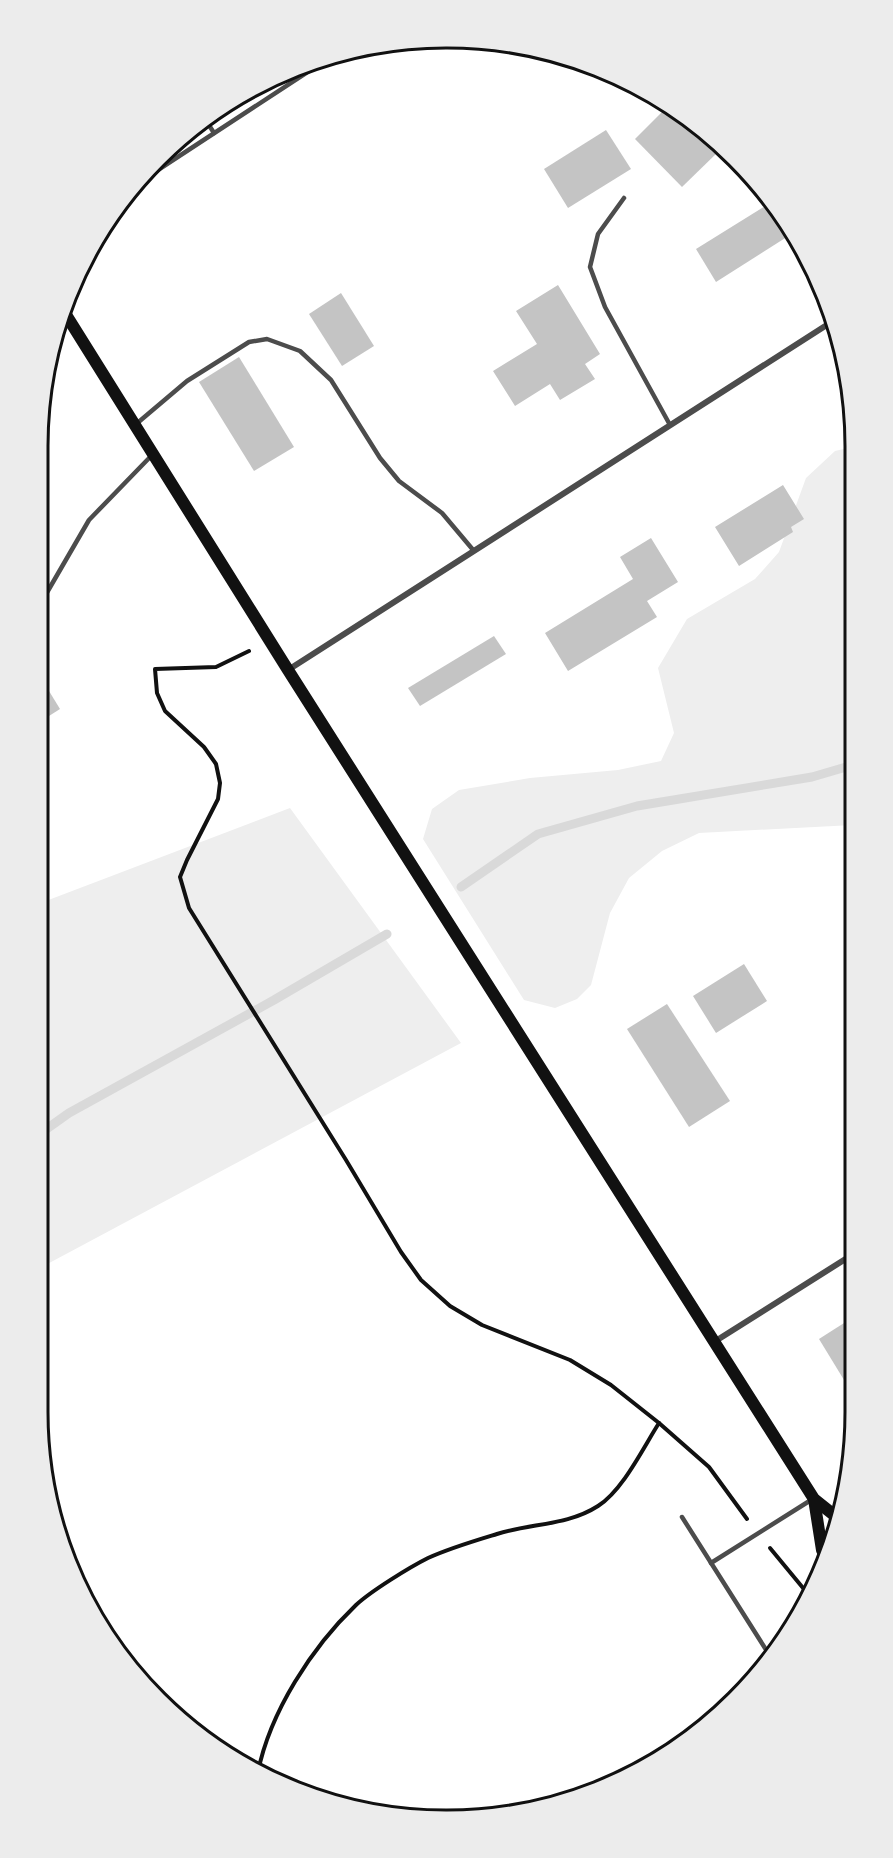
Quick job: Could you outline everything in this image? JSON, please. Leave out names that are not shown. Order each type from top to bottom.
[{"type":"main road","points":[[69,319],[288,670],[814,1499],[831,1513]]},
{"type":"main road","points":[[814,1499],[821,1547]]},
{"type":"street","points":[[288,670],[826,325]]},
{"type":"street","points":[[714,1342],[845,1259]]},
{"type":"lane","points":[[164,166],[306,74]]},
{"type":"lane","points":[[210,126],[214,133]]},
{"type":"lane","points":[[624,198],[598,234],[590,267],[605,307],[670,424]]},
{"type":"lane","points":[[135,425],[187,381],[249,342],[267,339],[300,351],[331,380],[380,458],[399,481],[442,513],[474,551]]},
{"type":"lane","points":[[48,591],[89,520],[153,454]]},
{"type":"lane","points":[[711,1563],[814,1499]]},
{"type":"lane","points":[[682,1517],[766,1650]]},
{"type":"path","points":[[270,641],[216,667],[155,669],[157,693],[165,711],[204,747],[216,764],[220,783],[218,799],[180,877],[189,908],[346,1160],[400,1252],[421,1280],[450,1306],[482,1325],[570,1360],[611,1385],[659,1423],[709,1467],[758,1534],[804,1589]]},
{"type":"path","points":[[261,1764],[277,1713],[297,1677],[328,1636],[357,1604],[428,1558],[510,1530],[579,1516],[599,1506],[616,1490],[659,1423]]},
{"type":"shaded area","points":[[845,449],[845,825],[699,833],[662,851],[629,878],[610,913],[591,985],[577,999],[555,1008],[524,1000],[423,839],[432,809],[459,790],[530,778],[618,770],[661,761],[674,733],[658,668],[687,619],[755,579],[779,552],[806,478],[835,451]]},
{"type":"shaded area","points":[[290,808],[461,1043],[48,1264],[48,900]]},
{"type":"building","points":[[662,112],[689,130],[716,154],[682,187],[635,139]]},
{"type":"building","points":[[606,130],[631,169],[568,208],[544,169]]},
{"type":"building","points":[[765,206],[786,238],[716,282],[696,249]]},
{"type":"building","points":[[558,285],[600,354],[585,364],[595,379],[560,400],[550,384],[515,406],[493,371],[537,344],[516,311]]},
{"type":"building","points":[[341,293],[374,346],[342,366],[309,314]]},
{"type":"building","points":[[239,357],[294,447],[254,471],[199,382]]},
{"type":"building","points":[[783,485],[804,519],[791,527],[793,532],[739,566],[715,527]]},
{"type":"building","points":[[651,538],[678,582],[647,601],[657,617],[568,671],[545,633],[633,579],[620,557]]},
{"type":"building","points":[[494,636],[506,654],[420,706],[408,688]]},
{"type":"building","points":[[48,689],[60,709],[48,717]]},
{"type":"building","points":[[744,964],[767,1001],[716,1033],[693,996]]},
{"type":"building","points":[[667,1004],[730,1101],[689,1127],[627,1029]]},
{"type":"building","points":[[845,1322],[845,1382],[819,1339]]},
{"type":"waterway","points":[[461,887],[538,834],[637,806],[812,777],[845,767]]},
{"type":"waterway","points":[[48,1128],[69,1113],[274,1000],[387,934]]}]
